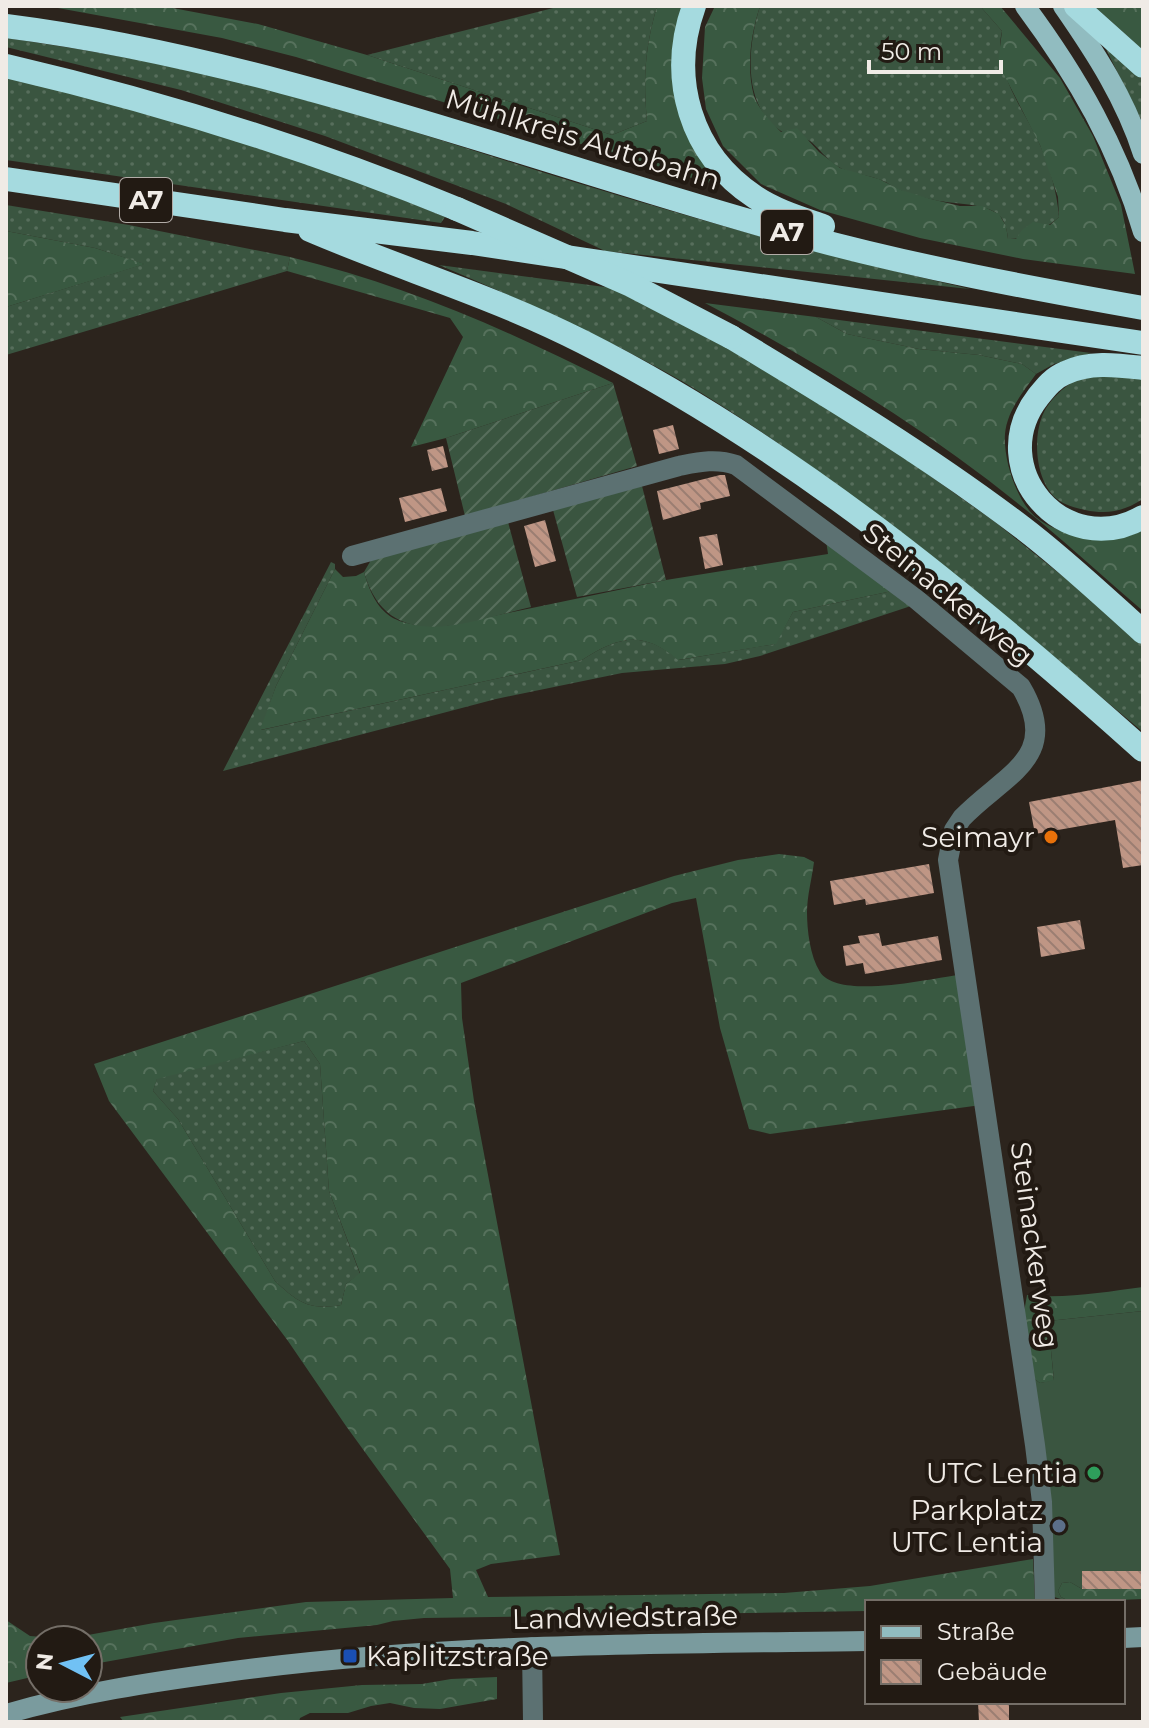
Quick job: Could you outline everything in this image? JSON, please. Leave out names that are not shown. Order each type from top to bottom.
[{"type":"highway","points":[[694,6],[682,57],[688,110],[703,145],[714,161],[726,175],[755,197],[796,217],[843,231],[982,263],[1143,292]]},
{"type":"highway","points":[[1076,6],[1143,66]]},
{"type":"highway","name":"Mühlkreis Autobahn","points":[[6,26],[136,47],[226,67],[336,96],[832,244],[972,277],[1143,308]]},
{"type":"highway","points":[[6,66],[225,125],[381,178],[522,235],[631,285],[731,337],[845,407],[1011,520],[1143,632]]},
{"type":"highway","name":"A7","points":[[6,179],[285,220],[457,241],[1143,343]]},
{"type":"highway","points":[[285,220],[373,257],[500,303],[621,362],[715,417],[893,543],[988,617],[1143,750]]},
{"type":"highway","points":[[1143,368],[1091,366],[1067,371],[1052,380],[1032,405],[1020,438],[1024,473],[1037,496],[1053,514],[1071,523],[1102,529],[1128,524],[1143,517]]},
{"type":"main road","points":[[1025,6],[1074,76],[1106,133],[1134,200],[1143,232]]},
{"type":"main road","points":[[1063,6],[1094,51],[1117,93],[1143,154]]},
{"type":"main road","name":"Landwiedstraße","points":[[6,1714],[135,1686],[350,1656],[532,1647],[865,1641]]},
{"type":"street","name":"Steinackerweg","points":[[352,556],[679,466],[724,461],[736,465],[916,599],[1021,687],[1031,705],[1036,724],[1029,757],[962,818],[954,830],[948,860],[1035,1445],[1042,1502],[1045,1600]]},
{"type":"street","points":[[532,1647],[533,1722]]},
{"type":"green space","points":[[47,6],[162,6],[258,24],[367,55],[612,135],[647,121],[646,63],[657,6],[684,6],[701,156],[713,176],[708,183],[296,57],[222,38]]},
{"type":"green space","points":[[561,6],[657,6],[646,63],[647,121],[612,135],[367,55]]},
{"type":"green space","points":[[715,6],[760,6],[754,28],[750,74],[759,106],[781,132],[797,128],[819,152],[840,168],[931,199],[960,206],[982,206],[999,214],[1006,226],[1008,239],[1016,239],[1033,222],[1050,225],[1059,217],[1058,197],[1040,145],[998,63],[1002,31],[980,6],[1000,6],[1060,78],[1093,136],[1121,205],[1135,274],[1023,259],[920,238],[820,210],[761,184],[723,146],[706,109],[702,78],[705,27]]},
{"type":"green space","points":[[760,6],[980,6],[1002,31],[1000,46],[1006,76],[1044,154],[1055,189],[1059,217],[1035,232],[1008,239],[1003,221],[995,212],[911,194],[881,180],[847,171],[833,163],[810,141],[781,131],[768,120],[759,106],[751,73],[753,38]]},
{"type":"green space","points":[[1094,6],[1143,6],[1143,50]]},
{"type":"green space","points":[[6,38],[125,57],[252,86],[363,116],[720,225],[970,289],[605,251],[506,204],[325,136],[181,90],[6,47]]},
{"type":"green space","points":[[1105,47],[1143,80],[1143,124]]},
{"type":"green space","points":[[6,75],[228,137],[445,217],[441,223],[6,160]]},
{"type":"green space","points":[[6,205],[129,225],[290,257],[287,271],[6,355],[6,307],[144,264],[95,248],[6,231]]},
{"type":"green space","points":[[6,231],[95,248],[145,264],[6,307]]},
{"type":"green space","points":[[290,257],[415,295],[534,345],[613,383],[411,447],[463,337],[450,318],[287,271]]},
{"type":"green space","points":[[439,265],[620,289],[739,355],[878,439],[995,522],[1106,611],[1143,645],[1143,732],[921,548],[746,421],[625,350]]},
{"type":"green space","points":[[705,303],[816,317],[847,334],[919,349],[979,355],[1022,364],[1036,374],[1012,410],[1006,426],[1005,444],[1009,468],[1023,502],[1037,518],[1074,535],[1118,538],[1143,530],[1143,611],[1037,519],[959,458],[877,402]]},
{"type":"green space","points":[[816,317],[1091,353],[1054,364],[1036,374],[1022,364],[979,355],[919,349],[847,334]]},
{"type":"green space","points":[[1109,373],[1143,377],[1143,499],[1116,511],[1101,512],[1074,507],[1057,499],[1044,481],[1037,445],[1040,422],[1047,407],[1064,388],[1083,378]]},
{"type":"green space","points":[[613,383],[637,466],[465,516],[446,438]]},
{"type":"green space","points":[[642,486],[666,580],[577,597],[553,510]]},
{"type":"green space","points":[[508,522],[531,607],[433,627],[411,624],[391,615],[375,598],[364,572],[371,560]]},
{"type":"green space","points":[[826,540],[892,591],[793,612],[776,644],[678,660],[665,650],[642,640],[619,642],[582,660],[260,730],[276,686],[335,569],[343,577],[364,572],[376,601],[392,617],[402,622],[445,626],[666,580],[828,554]]},
{"type":"green space","points":[[331,562],[335,564],[335,569],[276,686],[261,730],[582,660],[619,642],[642,640],[666,650],[679,660],[775,644],[793,612],[892,591],[911,606],[760,656],[725,664],[622,673],[496,699],[223,771]]},
{"type":"green space","points":[[779,854],[804,857],[814,862],[807,919],[811,951],[820,972],[830,980],[845,985],[864,986],[958,975],[981,1105],[770,1134],[749,1129],[720,1028],[696,898],[672,903],[461,983],[462,1018],[474,1101],[560,1555],[491,1564],[476,1570],[488,1597],[784,1593],[870,1586],[1033,1559],[1035,1600],[865,1600],[865,1611],[424,1618],[238,1638],[104,1662],[104,1632],[306,1602],[453,1598],[450,1569],[288,1341],[109,1101],[94,1064],[674,876],[738,860]],"holes":[[[304,1041],[320,1064],[329,1191],[360,1273],[346,1284],[341,1305],[305,1303],[275,1281],[178,1119],[153,1091],[157,1079]]]},
{"type":"green space","points":[[304,1041],[320,1064],[329,1191],[360,1274],[346,1284],[341,1305],[305,1303],[275,1281],[178,1119],[153,1091],[157,1078]]},
{"type":"green space","points":[[1143,1287],[1143,1311],[1048,1321],[1054,1381],[1040,1383],[1033,1378],[1024,1312],[1027,1295],[1071,1296]]},
{"type":"green space","name":"UTC Lentia","points":[[1143,1311],[1143,1589],[1082,1589],[1070,1582],[1062,1583],[1058,1591],[1067,1600],[1054,1597],[1033,1378],[1040,1383],[1054,1380],[1048,1321]]},
{"type":"green space","points":[[1070,1582],[1082,1589],[1143,1589],[1143,1599],[1067,1600],[1058,1591],[1062,1583]]},
{"type":"green space","points":[[6,1620],[24,1632],[24,1679],[6,1683]]},
{"type":"green space","points":[[497,1677],[497,1699],[440,1709],[390,1703],[348,1713],[310,1713],[300,1718],[299,1722],[124,1722],[120,1717],[281,1693]]},
{"type":"building","points":[[673,425],[679,449],[659,454],[653,430]]},
{"type":"building","points":[[443,446],[448,467],[432,471],[427,450]]},
{"type":"building","points":[[725,475],[730,496],[700,503],[701,509],[663,520],[657,491]]},
{"type":"building","points":[[441,488],[447,511],[405,522],[399,498]]},
{"type":"building","points":[[545,520],[556,561],[535,567],[524,526]]},
{"type":"building","points":[[717,534],[723,565],[705,569],[699,537]]},
{"type":"building","points":[[1143,780],[1143,865],[1123,868],[1115,820],[1035,834],[1029,802]]},
{"type":"building","points":[[929,864],[934,893],[866,905],[865,899],[834,905],[830,881]]},
{"type":"building","points":[[1080,920],[1085,949],[1041,957],[1037,927]]},
{"type":"building","points":[[879,933],[882,946],[938,936],[942,960],[865,974],[863,963],[846,966],[843,946],[860,943],[858,936]]},
{"type":"building","points":[[1082,1571],[1143,1571],[1143,1589],[1082,1589]]},
{"type":"building","points":[[978,1704],[1009,1704],[1009,1722],[979,1722]]},
{"type":"place","name":"Seimayr","points":[[1051,837]]},
{"type":"place","name":"UTC Lentia","points":[[1094,1473]]},
{"type":"place","name":"Parkplatz UTC Lentia","points":[[1059,1526]]},
{"type":"place","name":"Kaplitzstraße","points":[[350,1656]]}]
